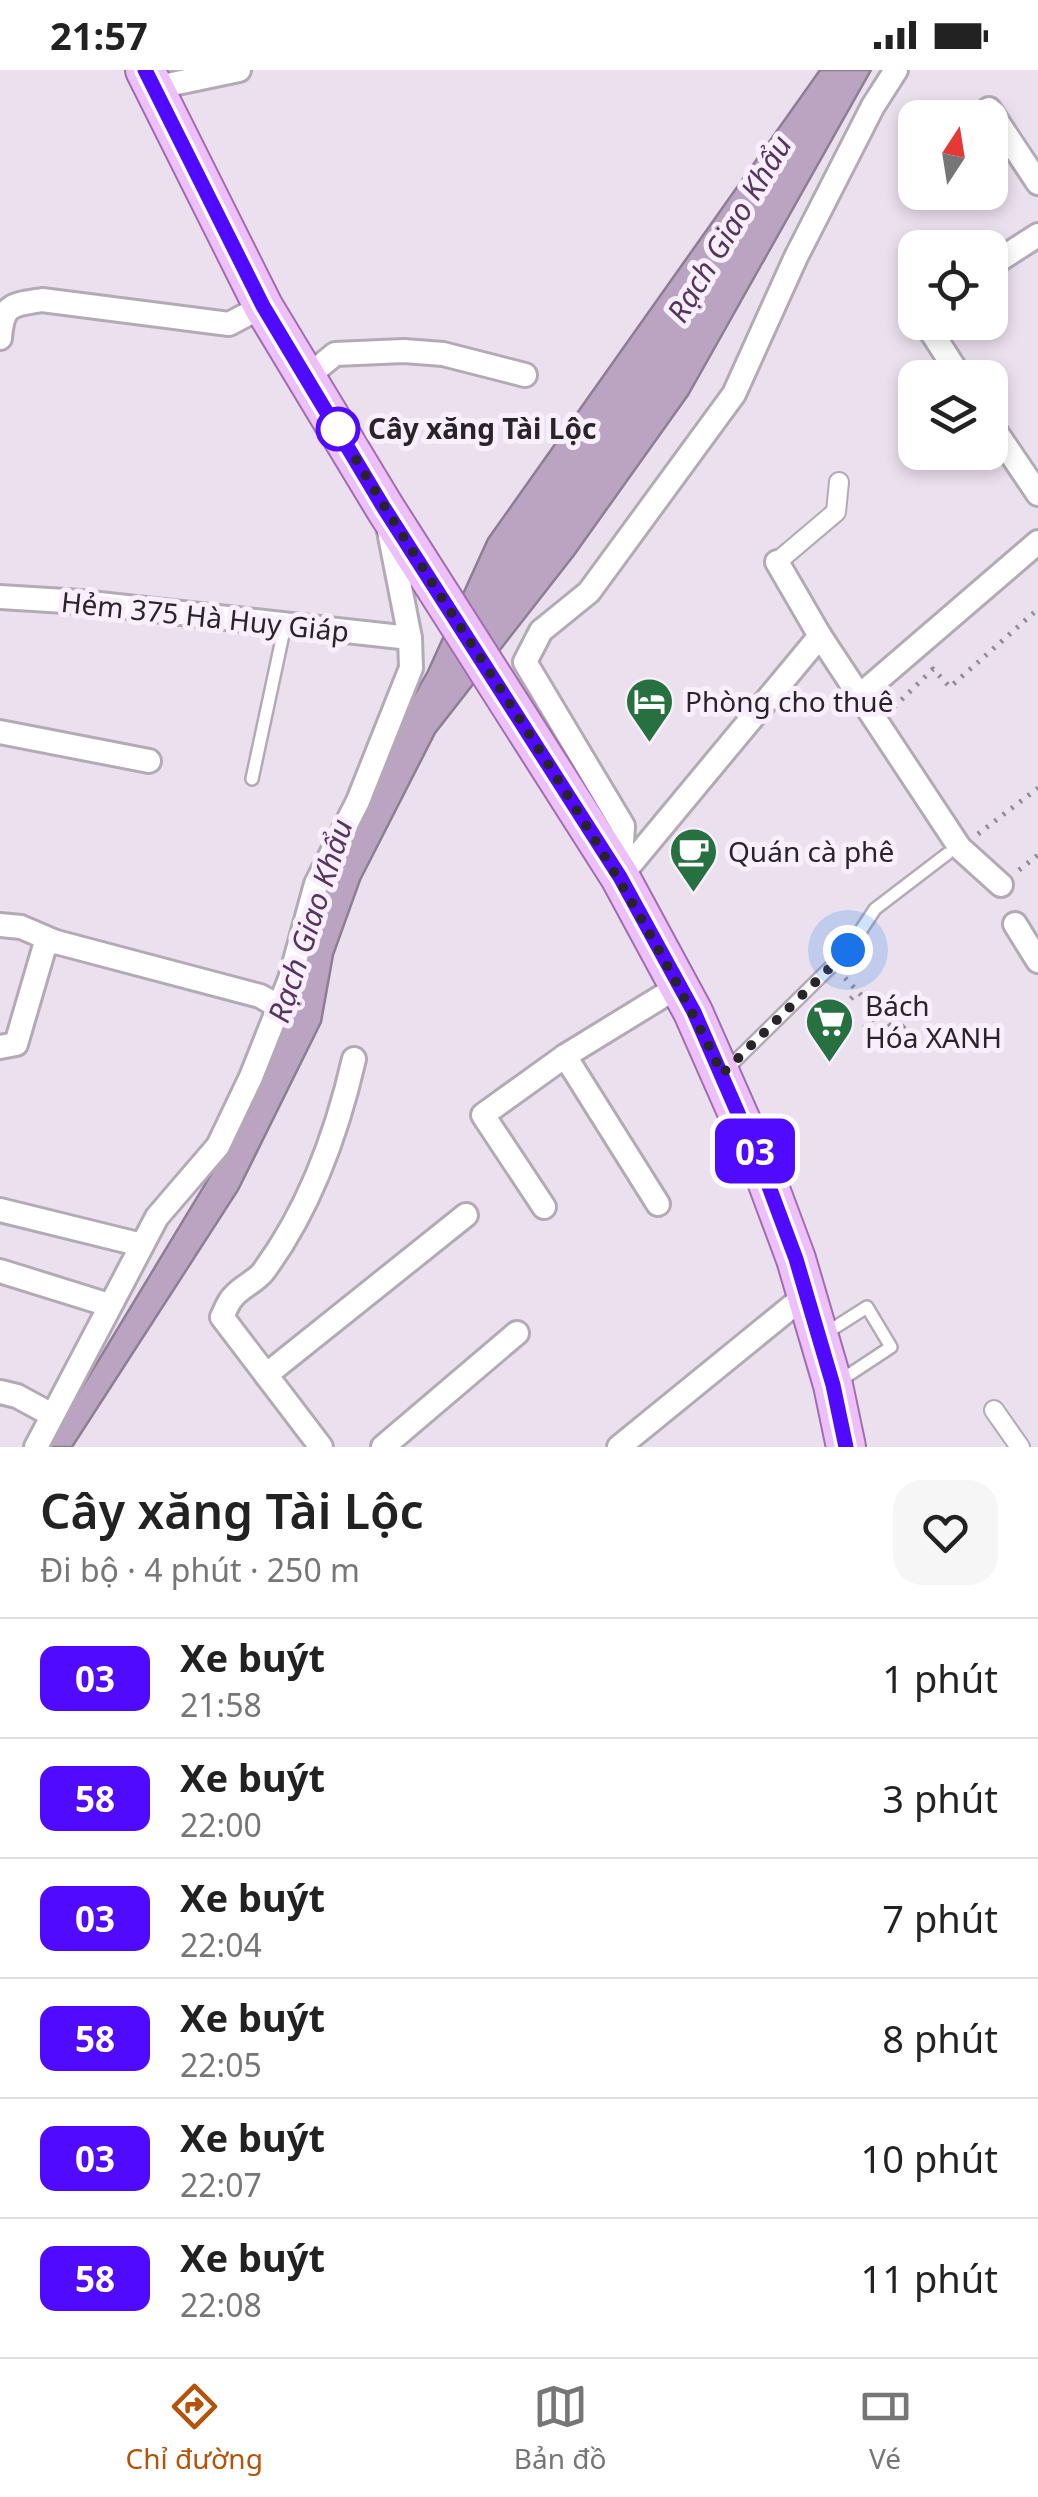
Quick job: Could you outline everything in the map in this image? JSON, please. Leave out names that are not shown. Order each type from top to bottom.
[{"type":"main road","points":[[149,79],[263,306],[394,522],[620,877],[679,986],[764,1173],[807,1294],[846,1447]]},
{"type":"street","points":[[149,79],[239,70]]},
{"type":"street","points":[[620,877],[624,826],[525,662],[541,631],[589,592],[734,394],[796,258],[873,106],[896,70]]},
{"type":"street","points":[[1008,138],[1038,184]]},
{"type":"street","points":[[1008,254],[1038,235]]},
{"type":"street","points":[[0,338],[2,317],[12,305],[42,300],[229,324],[263,306]]},
{"type":"street","points":[[307,377],[335,354],[404,351],[443,354],[525,375]]},
{"type":"street","points":[[1008,450],[1038,494]]},
{"type":"street","points":[[838,482],[836,512],[777,562],[954,851],[1001,885]]},
{"type":"street","points":[[36,1447],[157,1216],[218,1146],[280,1007],[316,884],[358,801],[411,668],[394,522]]},
{"type":"street","points":[[860,696],[1038,542]]},
{"type":"street","name":"Hẻm 375 Hà Huy Giáp","points":[[0,597],[81,602],[410,638]]},
{"type":"street","points":[[620,877],[820,636]]},
{"type":"street","points":[[0,732],[149,761]]},
{"type":"street","points":[[1015,924],[1038,960]]},
{"type":"street","points":[[0,925],[21,927],[56,942],[260,996],[280,1007]]},
{"type":"street","points":[[0,1047],[16,1044],[45,945],[56,942]]},
{"type":"street","points":[[544,1207],[483,1114],[564,1056],[679,986]]},
{"type":"street","points":[[564,1056],[658,1204]]},
{"type":"street","points":[[321,1447],[222,1317],[232,1297],[260,1276],[290,1230],[342,1110],[354,1058]]},
{"type":"street","points":[[0,1210],[142,1245]]},
{"type":"street","points":[[266,1375],[466,1215]]},
{"type":"street","points":[[0,1271],[109,1304]]},
{"type":"street","points":[[619,1447],[807,1294]]},
{"type":"street","points":[[383,1447],[517,1333]]},
{"type":"street","points":[[0,1392],[17,1396],[52,1415]]},
{"type":"street","points":[[994,1410],[1020,1447]]},
{"type":"lane","points":[[252,779],[285,625]]},
{"type":"lane","points":[[722,1074],[848,950],[875,908],[954,851]]},
{"type":"lane","points":[[819,1337],[866,1308],[891,1347],[833,1385]]},
{"type":"path","points":[[878,723],[933,669],[950,688],[1038,610]]},
{"type":"path","points":[[954,851],[1038,788]]},
{"type":"path","points":[[832,965],[898,1033],[908,1024]]},
{"type":"path","points":[[843,1006],[858,992]]},
{"type":"path","points":[[864,1028],[879,1013]]},
{"type":"water","name":"Rạch Giao Khẩu","points":[[820,70],[871,70],[688,395],[574,555],[435,733],[360,880],[333,955],[321,1022],[238,1190],[72,1447],[46,1447],[247,1115],[287,1019],[308,917],[384,748],[428,671],[488,539]]},
{"type":"bus line","name":"03","points":[[145,70],[263,306],[384,508],[620,877],[694,1012],[764,1173],[796,1259],[833,1385],[846,1447]]},
{"type":"place","name":"Cây xăng Tài Lộc","points":[[338,429]]},
{"type":"place","name":"Phòng cho thuê","points":[[650,744]]},
{"type":"place","name":"Quán cà phê","points":[[693,894]]},
{"type":"place","name":"Bách Hóa XANH","points":[[830,1064]]},
{"type":"route","points":[[338,429],[384,508],[620,877],[694,1012],[722,1074],[848,950]]}]
